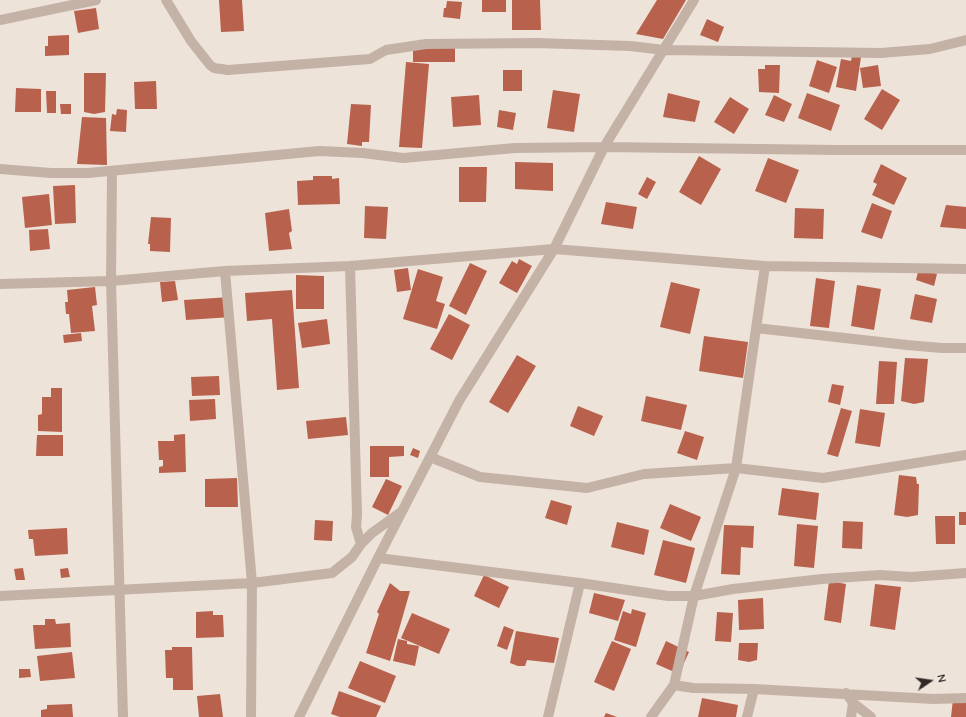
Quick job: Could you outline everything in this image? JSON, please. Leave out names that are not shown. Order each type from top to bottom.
[{"type":"street","points":[[0,20],[96,0]]},
{"type":"street","points":[[166,0],[191,41],[210,65],[214,68],[228,70],[370,59],[386,50],[426,44],[537,43],[630,46],[664,50],[881,53],[930,48],[966,40]]},
{"type":"street","points":[[299,717],[378,558],[459,401],[554,249],[604,147],[694,0]]},
{"type":"street","points":[[0,169],[51,173],[112,172],[319,151],[363,152],[403,158],[515,148],[604,147],[966,150]]},
{"type":"street","points":[[112,172],[111,281],[123,717]]},
{"type":"street","points":[[0,284],[111,281],[225,271],[350,266],[554,249],[765,266],[966,269]]},
{"type":"street","points":[[350,266],[358,515],[356,527],[361,544]]},
{"type":"street","points":[[652,717],[674,685],[694,596],[736,468],[765,266]]},
{"type":"street","points":[[225,271],[252,583],[251,717]]},
{"type":"street","points":[[756,328],[907,345],[942,348],[966,348]]},
{"type":"street","points":[[430,457],[480,477],[587,488],[644,474],[736,468],[823,478],[966,455]]},
{"type":"street","points":[[0,596],[252,583],[332,573],[352,557],[361,544],[382,525],[402,511]]},
{"type":"street","points":[[378,558],[580,583],[668,596],[694,596],[733,589],[822,579],[880,575],[911,577],[966,573]]},
{"type":"street","points":[[548,717],[580,583]]},
{"type":"street","points":[[674,685],[693,688],[754,689],[933,698],[966,698]]},
{"type":"street","points":[[747,717],[754,689]]},
{"type":"street","points":[[846,693],[853,703],[871,717]]},
{"type":"street","points":[[851,717],[853,703]]},
{"type":"building","points":[[219,0],[242,0],[244,31],[221,32]]},
{"type":"building","points":[[482,0],[506,0],[506,12],[482,12]]},
{"type":"building","points":[[512,0],[540,0],[541,30],[512,30]]},
{"type":"building","points":[[657,0],[686,0],[663,39],[636,34]]},
{"type":"building","points":[[447,1],[462,2],[460,19],[443,17],[444,8],[446,8]]},
{"type":"building","points":[[96,8],[99,29],[78,33],[74,11]]},
{"type":"building","points":[[707,19],[724,27],[718,42],[700,35]]},
{"type":"building","points":[[69,35],[69,55],[45,56],[45,46],[48,46],[48,36]]},
{"type":"building","points":[[413,47],[455,47],[455,62],[413,62]]},
{"type":"building","points":[[852,56],[861,57],[856,91],[836,87],[841,59],[851,61]]},
{"type":"building","points":[[817,60],[837,67],[829,93],[809,86]]},
{"type":"building","points":[[406,62],[429,64],[422,148],[399,147]]},
{"type":"building","points":[[765,65],[780,65],[779,93],[759,92],[758,69],[765,69]]},
{"type":"building","points":[[878,65],[881,86],[863,88],[860,68]]},
{"type":"building","points":[[503,70],[522,70],[522,91],[503,91]]},
{"type":"building","points":[[84,73],[106,73],[105,112],[94,114],[84,112]]},
{"type":"building","points":[[156,81],[157,109],[135,109],[134,82]]},
{"type":"building","points":[[16,88],[41,89],[41,112],[15,112]]},
{"type":"building","points":[[882,89],[900,100],[882,130],[864,119]]},
{"type":"building","points":[[553,90],[580,94],[574,132],[547,128]]},
{"type":"building","points":[[46,91],[56,91],[56,113],[47,113]]},
{"type":"building","points":[[668,93],[700,101],[695,122],[663,117]]},
{"type":"building","points":[[807,93],[840,105],[831,131],[798,118]]},
{"type":"building","points":[[479,95],[481,125],[453,127],[451,97]]},
{"type":"building","points":[[774,95],[792,104],[784,122],[765,115]]},
{"type":"building","points":[[730,97],[749,109],[734,134],[714,122]]},
{"type":"building","points":[[60,104],[71,104],[71,114],[61,114]]},
{"type":"building","points":[[351,104],[371,105],[369,142],[362,142],[362,146],[347,144]]},
{"type":"building","points":[[117,109],[127,110],[126,132],[110,131],[112,114],[116,115]]},
{"type":"building","points":[[499,110],[516,113],[513,130],[497,127]]},
{"type":"building","points":[[82,117],[106,118],[107,165],[77,164]]},
{"type":"building","points":[[699,156],[721,169],[701,205],[679,192]]},
{"type":"building","points":[[768,158],[799,170],[786,203],[755,191]]},
{"type":"building","points":[[515,162],[553,163],[553,191],[515,189]]},
{"type":"building","points":[[881,164],[907,178],[894,205],[872,195],[877,184],[873,182]]},
{"type":"building","points":[[459,167],[487,167],[486,202],[459,202]]},
{"type":"building","points":[[313,176],[332,176],[332,179],[339,178],[340,204],[298,205],[297,181],[313,180]]},
{"type":"building","points":[[647,177],[656,182],[647,199],[638,194]]},
{"type":"building","points":[[75,185],[76,223],[55,224],[53,186]]},
{"type":"building","points":[[49,194],[52,225],[25,228],[22,197]]},
{"type":"building","points":[[606,202],[637,207],[633,229],[601,224]]},
{"type":"building","points":[[872,203],[892,211],[882,239],[861,232]]},
{"type":"building","points":[[946,205],[966,207],[966,229],[940,227]]},
{"type":"building","points":[[365,206],[388,207],[386,239],[364,238]]},
{"type":"building","points":[[795,208],[824,209],[823,239],[794,238]]},
{"type":"building","points":[[289,209],[292,231],[289,233],[292,249],[269,251],[265,213]]},
{"type":"building","points":[[151,217],[171,218],[170,252],[150,251],[150,244],[148,244]]},
{"type":"building","points":[[48,229],[50,249],[30,251],[29,230]]},
{"type":"building","points":[[519,259],[532,266],[517,293],[499,283],[512,261],[517,264]]},
{"type":"building","points":[[470,263],[487,271],[466,315],[449,306]]},
{"type":"building","points":[[408,268],[411,290],[397,292],[394,270]]},
{"type":"building","points":[[919,268],[937,274],[934,286],[916,280]]},
{"type":"building","points":[[418,269],[443,277],[436,301],[445,304],[437,329],[403,319]]},
{"type":"building","points":[[296,275],[324,276],[324,309],[296,309]]},
{"type":"building","points":[[816,278],[835,281],[829,328],[810,326]]},
{"type":"building","points":[[175,281],[178,300],[162,302],[160,282]]},
{"type":"building","points":[[671,282],[700,289],[690,334],[660,327]]},
{"type":"building","points":[[857,285],[881,289],[874,330],[851,326]]},
{"type":"building","points":[[95,287],[97,305],[92,306],[95,331],[71,333],[69,314],[66,314],[65,302],[68,302],[67,290]]},
{"type":"building","points":[[292,290],[299,388],[277,390],[272,319],[247,321],[245,293]]},
{"type":"building","points":[[915,294],[937,299],[932,323],[910,319]]},
{"type":"building","points":[[230,297],[232,317],[186,320],[184,300]]},
{"type":"building","points":[[449,314],[470,325],[452,360],[430,349]]},
{"type":"building","points":[[327,319],[330,344],[302,348],[298,323]]},
{"type":"building","points":[[81,333],[82,341],[64,343],[63,335]]},
{"type":"building","points":[[704,336],[748,342],[743,378],[699,371]]},
{"type":"building","points":[[517,355],[536,366],[508,413],[489,402]]},
{"type":"building","points":[[905,358],[928,359],[924,402],[914,404],[901,401]]},
{"type":"building","points":[[879,361],[897,362],[894,404],[876,404]]},
{"type":"building","points":[[219,376],[220,395],[192,396],[191,377]]},
{"type":"building","points":[[832,384],[844,386],[840,405],[828,402]]},
{"type":"building","points":[[51,388],[62,388],[62,432],[38,431],[38,415],[42,414],[42,397],[51,397]]},
{"type":"building","points":[[646,396],[687,405],[681,430],[641,421]]},
{"type":"building","points":[[215,399],[216,419],[190,421],[189,400]]},
{"type":"building","points":[[578,406],[603,416],[594,436],[570,426]]},
{"type":"building","points":[[841,408],[852,411],[838,457],[827,454]]},
{"type":"building","points":[[860,409],[885,413],[880,447],[855,443]]},
{"type":"building","points":[[346,417],[348,435],[308,439],[306,421]]},
{"type":"building","points":[[685,431],[704,437],[697,460],[677,453]]},
{"type":"building","points":[[185,434],[186,472],[159,473],[159,467],[163,466],[163,460],[159,460],[158,441],[174,441],[174,435]]},
{"type":"building","points":[[37,435],[63,435],[63,456],[36,456]]},
{"type":"building","points":[[370,446],[404,446],[404,456],[389,457],[389,477],[370,477]]},
{"type":"building","points":[[413,448],[420,451],[418,458],[410,455]]},
{"type":"building","points":[[899,475],[916,477],[917,484],[919,484],[918,515],[907,517],[894,515]]},
{"type":"building","points":[[237,478],[238,507],[205,507],[205,479]]},
{"type":"building","points":[[386,479],[402,486],[388,515],[372,507]]},
{"type":"building","points":[[782,488],[819,493],[816,520],[778,515]]},
{"type":"building","points":[[551,500],[572,506],[567,525],[545,518]]},
{"type":"building","points":[[670,504],[701,517],[691,541],[660,528]]},
{"type":"building","points":[[959,512],[966,512],[966,525],[959,525]]},
{"type":"building","points":[[935,516],[955,516],[955,544],[936,544]]},
{"type":"building","points":[[315,520],[333,521],[332,541],[314,540]]},
{"type":"building","points":[[843,521],[863,522],[862,549],[842,548]]},
{"type":"building","points":[[617,522],[649,530],[644,555],[611,547]]},
{"type":"building","points":[[797,524],[818,526],[814,568],[794,566]]},
{"type":"building","points":[[724,525],[754,526],[753,548],[741,547],[740,575],[721,574]]},
{"type":"building","points":[[67,528],[68,554],[35,556],[33,539],[29,539],[28,530]]},
{"type":"building","points":[[663,540],[695,548],[686,583],[654,575]]},
{"type":"building","points":[[23,568],[25,580],[16,580],[14,569]]},
{"type":"building","points":[[68,568],[70,577],[61,578],[60,569]]},
{"type":"building","points":[[484,575],[509,587],[499,608],[474,596]]},
{"type":"building","points":[[829,581],[846,584],[841,623],[824,620]]},
{"type":"building","points":[[390,583],[400,591],[410,591],[390,661],[366,653],[379,614],[377,612]]},
{"type":"building","points":[[875,584],[901,587],[895,630],[870,626]]},
{"type":"building","points":[[594,593],[625,600],[618,621],[589,613]]},
{"type":"building","points":[[763,598],[764,629],[739,630],[738,600]]},
{"type":"building","points":[[632,609],[646,613],[636,647],[614,640],[623,611],[631,614]]},
{"type":"building","points":[[213,611],[213,615],[223,615],[224,637],[196,638],[196,612]]},
{"type":"building","points":[[717,612],[733,613],[731,642],[715,641]]},
{"type":"building","points":[[412,613],[450,629],[439,654],[401,638]]},
{"type":"building","points":[[45,619],[55,619],[56,624],[70,623],[71,647],[35,649],[33,625],[45,625]]},
{"type":"building","points":[[504,626],[514,630],[507,650],[497,646]]},
{"type":"building","points":[[516,631],[559,638],[554,663],[527,660],[525,666],[518,666],[510,663]]},
{"type":"building","points":[[398,639],[407,641],[407,644],[419,646],[415,666],[393,661]]},
{"type":"building","points":[[612,641],[631,649],[614,691],[594,682]]},
{"type":"building","points":[[666,641],[689,652],[679,674],[656,664]]},
{"type":"building","points":[[739,643],[758,643],[757,660],[749,662],[738,660]]},
{"type":"building","points":[[172,647],[192,647],[193,690],[173,690],[173,678],[166,678],[165,650],[172,650]]},
{"type":"building","points":[[72,652],[75,678],[40,681],[37,656]]},
{"type":"building","points":[[360,661],[396,676],[385,703],[348,688]]},
{"type":"building","points":[[19,669],[30,669],[31,677],[19,678]]},
{"type":"building","points":[[339,691],[381,706],[376,717],[340,717],[331,714]]},
{"type":"building","points":[[220,694],[223,717],[199,717],[197,696]]},
{"type":"building","points":[[702,698],[738,705],[736,717],[698,717]]},
{"type":"building","points":[[953,699],[966,701],[966,717],[951,717]]},
{"type":"building","points":[[72,704],[73,717],[41,717],[41,710],[47,709],[47,705]]},
{"type":"building","points":[[606,713],[617,717],[604,717]]}]
